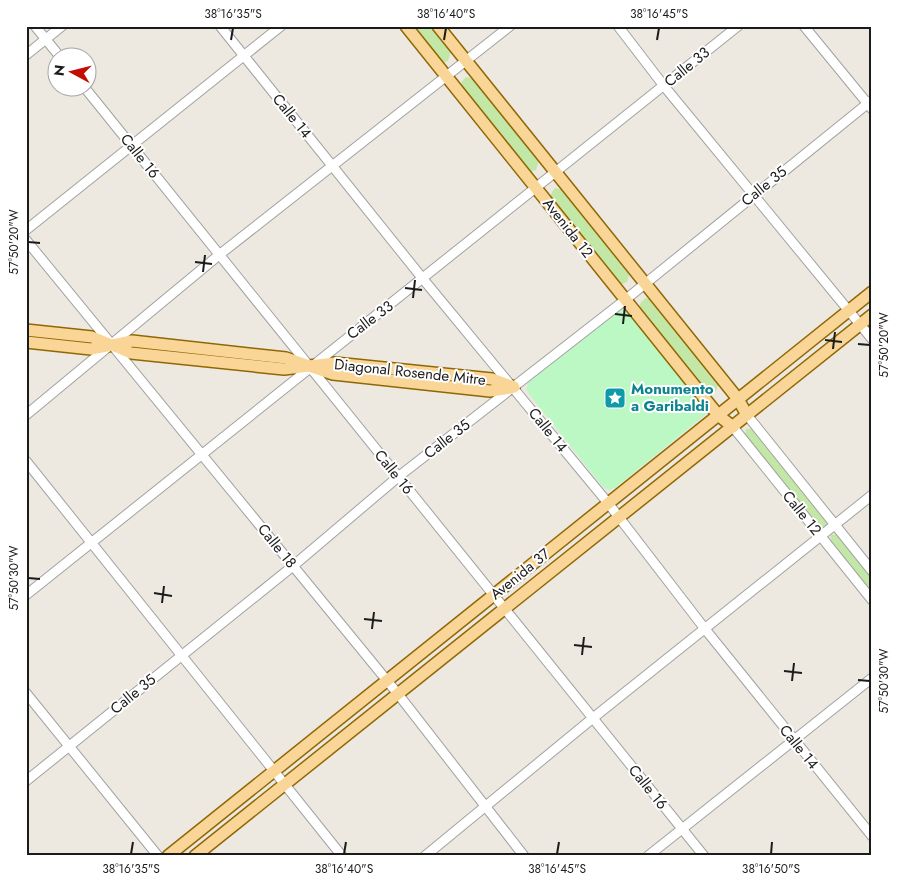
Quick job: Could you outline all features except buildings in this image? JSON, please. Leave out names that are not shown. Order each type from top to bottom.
[{"type":"main road","name":"Avenida 12","points":[[406,26],[718,415],[732,427]]},
{"type":"main road","name":"Avenida 12","points":[[438,26],[738,399],[747,415]]},
{"type":"main road","name":"Avenida 37","points":[[168,856],[872,292]]},
{"type":"main road","name":"Avenida 37","points":[[195,856],[872,315]]},
{"type":"main road","name":"Diagonal Rosende Mitre","points":[[26,330],[92,337],[131,353],[284,369],[309,366],[333,374],[490,391],[514,388]]},
{"type":"main road","name":"Diagonal Rosende Mitre","points":[[26,342],[91,349],[112,346]]},
{"type":"street","points":[[36,26],[53,48]]},
{"type":"street","points":[[26,54],[62,26]]},
{"type":"street","name":"Calle 14","points":[[220,26],[423,279],[608,503],[705,629],[872,836]]},
{"type":"street","points":[[26,230],[281,26]]},
{"type":"street","points":[[26,415],[112,346],[219,254],[333,167],[510,26]]},
{"type":"street","points":[[618,26],[664,86],[872,338]]},
{"type":"street","name":"Calle 33","points":[[26,596],[309,366],[423,279],[738,26]]},
{"type":"street","points":[[804,26],[870,104]]},
{"type":"street","name":"Calle 16","points":[[93,98],[704,856]]},
{"type":"street","name":"Calle 35","points":[[26,781],[293,566],[398,477],[514,388],[754,194],[870,104]]},
{"type":"street","name":"Calle 18","points":[[26,240],[398,694],[524,856]]},
{"type":"street","name":"Calle 12","points":[[747,415],[872,571]]},
{"type":"street","name":"Calle 12","points":[[732,427],[872,600]]},
{"type":"street","points":[[26,461],[342,856]]},
{"type":"street","points":[[425,856],[592,718],[872,495]]},
{"type":"street","points":[[648,856],[872,678]]},
{"type":"street","points":[[26,693],[158,856]]},
{"type":"green space","points":[[410,26],[431,26],[451,51],[448,61],[441,63]]},
{"type":"green space","points":[[466,77],[474,79],[539,160],[536,170],[529,172],[461,87],[462,81]]},
{"type":"green space","points":[[555,188],[564,190],[630,272],[627,282],[622,284],[617,282],[550,198]]},
{"type":"green space","points":[[646,298],[651,299],[719,383],[716,391],[711,393],[706,391],[639,308],[641,302]]},
{"type":"green space","points":[[625,309],[707,411],[705,415],[615,488],[608,490],[602,486],[526,388],[529,382],[620,310]]},
{"type":"green space","points":[[746,429],[752,429],[828,523],[823,530],[745,435]]},
{"type":"green space","points":[[836,534],[872,578],[872,593],[830,541],[831,535]]},
{"type":"place","name":"Monumento a Garibaldi","points":[[615,398]]}]
